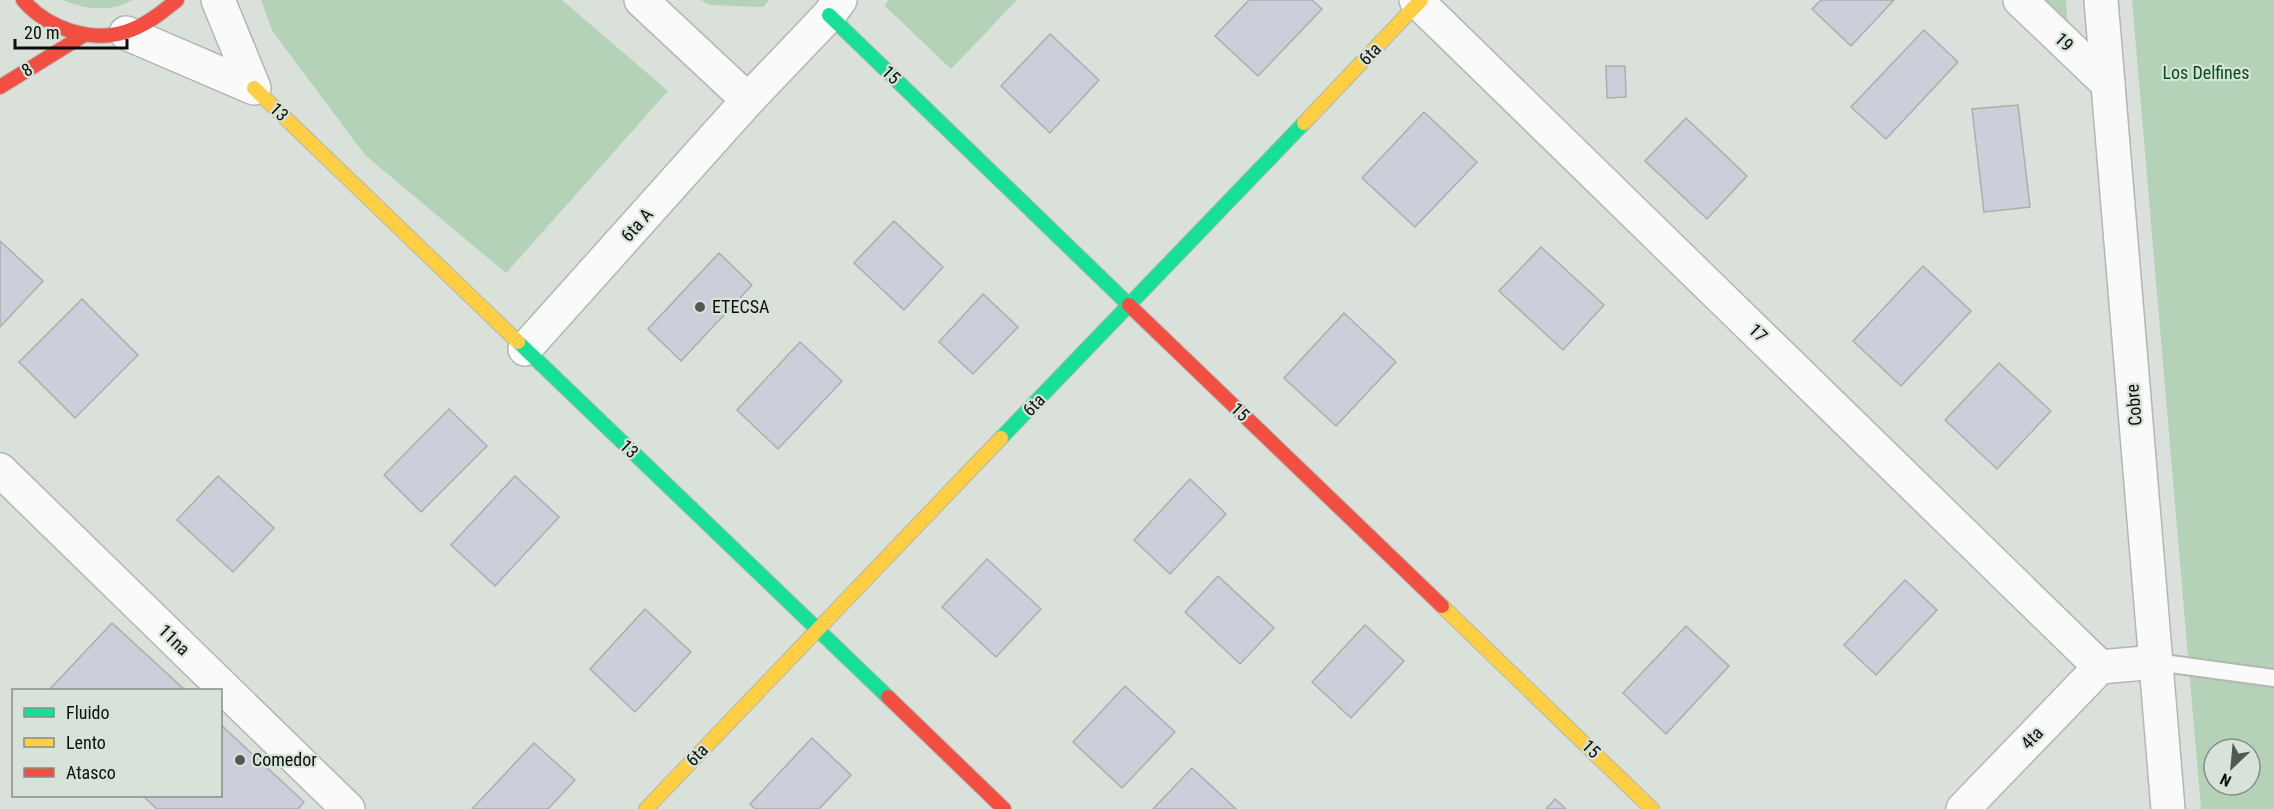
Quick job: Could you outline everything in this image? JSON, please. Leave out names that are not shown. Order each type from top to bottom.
[{"type":"street","points":[[23,0],[52,24],[84,35],[105,36],[126,33],[155,20],[177,0]]},
{"type":"street","name":"13","points":[[218,0],[254,88]]},
{"type":"street","points":[[641,0],[748,100]]},
{"type":"street","name":"19","points":[[2020,0],[2108,84]]},
{"type":"street","name":"Cobre","points":[[2101,0],[2168,809]]},
{"type":"street","name":"6ta","points":[[646,809],[1419,1]]},
{"type":"street","name":"17","points":[[1419,1],[2100,667]]},
{"type":"street","name":"6ta A","points":[[525,349],[748,100],[834,8]]},
{"type":"street","name":"15","points":[[834,8],[1129,305],[1652,809]]},
{"type":"street","name":"13","points":[[126,33],[254,88],[1004,809]]},
{"type":"street","name":"8","points":[[0,87],[84,35]]},
{"type":"street","name":"11na","points":[[0,470],[348,809]]},
{"type":"street","points":[[2100,667],[2156,662]]},
{"type":"street","name":"4ta","points":[[1963,809],[2100,667]]},
{"type":"lane","points":[[2156,662],[2274,678]]},
{"type":"green space","points":[[62,0],[132,0],[115,7],[97,8],[79,6]]},
{"type":"green space","points":[[261,0],[562,0],[668,91],[506,273],[365,155],[273,32]]},
{"type":"green space","points":[[701,0],[769,0],[763,7],[710,5]]},
{"type":"green space","points":[[888,0],[1017,0],[951,69],[885,6]]},
{"type":"green space","points":[[2039,0],[2066,0],[2068,30]]},
{"type":"green space","name":"Los Delfines","points":[[2132,0],[2274,0],[2274,809],[2201,809]]},
{"type":"building","points":[[1249,0],[1312,0],[1322,9],[1258,76],[1215,36]]},
{"type":"building","points":[[1821,0],[1894,0],[1851,46],[1812,9]]},
{"type":"building","points":[[1924,30],[1958,62],[1886,139],[1851,107]]},
{"type":"building","points":[[1050,34],[1099,80],[1050,133],[1001,86]]},
{"type":"building","points":[[1606,66],[1625,66],[1626,97],[1607,98]]},
{"type":"building","points":[[2018,105],[2030,207],[1984,212],[1972,109]]},
{"type":"building","points":[[1424,112],[1477,162],[1415,227],[1362,178]]},
{"type":"building","points":[[1686,118],[1747,176],[1707,219],[1645,161]]},
{"type":"building","points":[[894,221],[943,267],[904,310],[854,263]]},
{"type":"building","points":[[0,241],[43,281],[0,327]]},
{"type":"building","points":[[1541,247],[1604,305],[1563,350],[1499,291]]},
{"type":"building","name":"ETECSA","points":[[719,253],[752,285],[681,361],[648,329]]},
{"type":"building","points":[[1923,266],[1971,311],[1901,386],[1853,341]]},
{"type":"building","points":[[983,294],[1018,327],[973,374],[939,342]]},
{"type":"building","points":[[82,299],[138,355],[75,418],[19,362]]},
{"type":"building","points":[[1344,313],[1396,362],[1336,426],[1284,378]]},
{"type":"building","points":[[800,342],[842,381],[778,449],[737,410]]},
{"type":"building","points":[[1999,363],[2051,411],[1997,469],[1945,420]]},
{"type":"building","points":[[449,409],[487,446],[421,512],[384,475]]},
{"type":"building","points":[[218,476],[274,528],[233,572],[177,520]]},
{"type":"building","points":[[515,476],[559,517],[495,586],[451,545]]},
{"type":"building","points":[[1190,479],[1226,514],[1170,574],[1134,540]]},
{"type":"building","points":[[987,559],[1041,609],[996,657],[942,607]]},
{"type":"building","points":[[1218,576],[1274,628],[1240,664],[1185,612]]},
{"type":"building","points":[[1905,580],[1937,610],[1876,675],[1844,645]]},
{"type":"building","points":[[645,609],[691,652],[635,712],[590,669]]},
{"type":"building","points":[[112,623],[184,689],[50,689]]},
{"type":"building","points":[[1365,625],[1404,661],[1351,718],[1312,682]]},
{"type":"building","points":[[1686,626],[1729,666],[1666,734],[1623,693]]},
{"type":"building","points":[[1125,686],[1175,732],[1122,788],[1073,742]]},
{"type":"building","name":"Comedor","points":[[222,726],[304,802],[298,809],[157,809],[144,797],[222,797]]},
{"type":"building","points":[[812,738],[851,775],[819,809],[755,809],[750,804]]},
{"type":"building","points":[[534,743],[575,780],[548,809],[472,809]]},
{"type":"building","points":[[1192,768],[1236,809],[1153,809]]},
{"type":"building","points":[[1555,799],[1566,809],[1546,809]]},
{"type":"traffic: fast","points":[[829,15],[1129,305]]},
{"type":"traffic: fast","points":[[1001,438],[1304,123]]},
{"type":"traffic: fast","points":[[518,342],[888,697]]},
{"type":"traffic: slow","points":[[1304,123],[1421,0]]},
{"type":"traffic: slow","points":[[254,88],[518,342]]},
{"type":"traffic: slow","points":[[646,809],[1001,438]]},
{"type":"traffic: slow","points":[[1442,606],[1652,809]]},
{"type":"traffic: jam","points":[[23,0],[33,10],[57,25],[70,31],[98,36],[125,32],[139,26],[177,0]]},
{"type":"traffic: jam","points":[[0,87],[84,35]]},
{"type":"traffic: jam","points":[[1129,305],[1442,606]]},
{"type":"traffic: jam","points":[[888,697],[1004,809]]},
{"type":"place","name":"ETECSA","points":[[700,307]]},
{"type":"place","name":"Comedor","points":[[240,760]]}]
